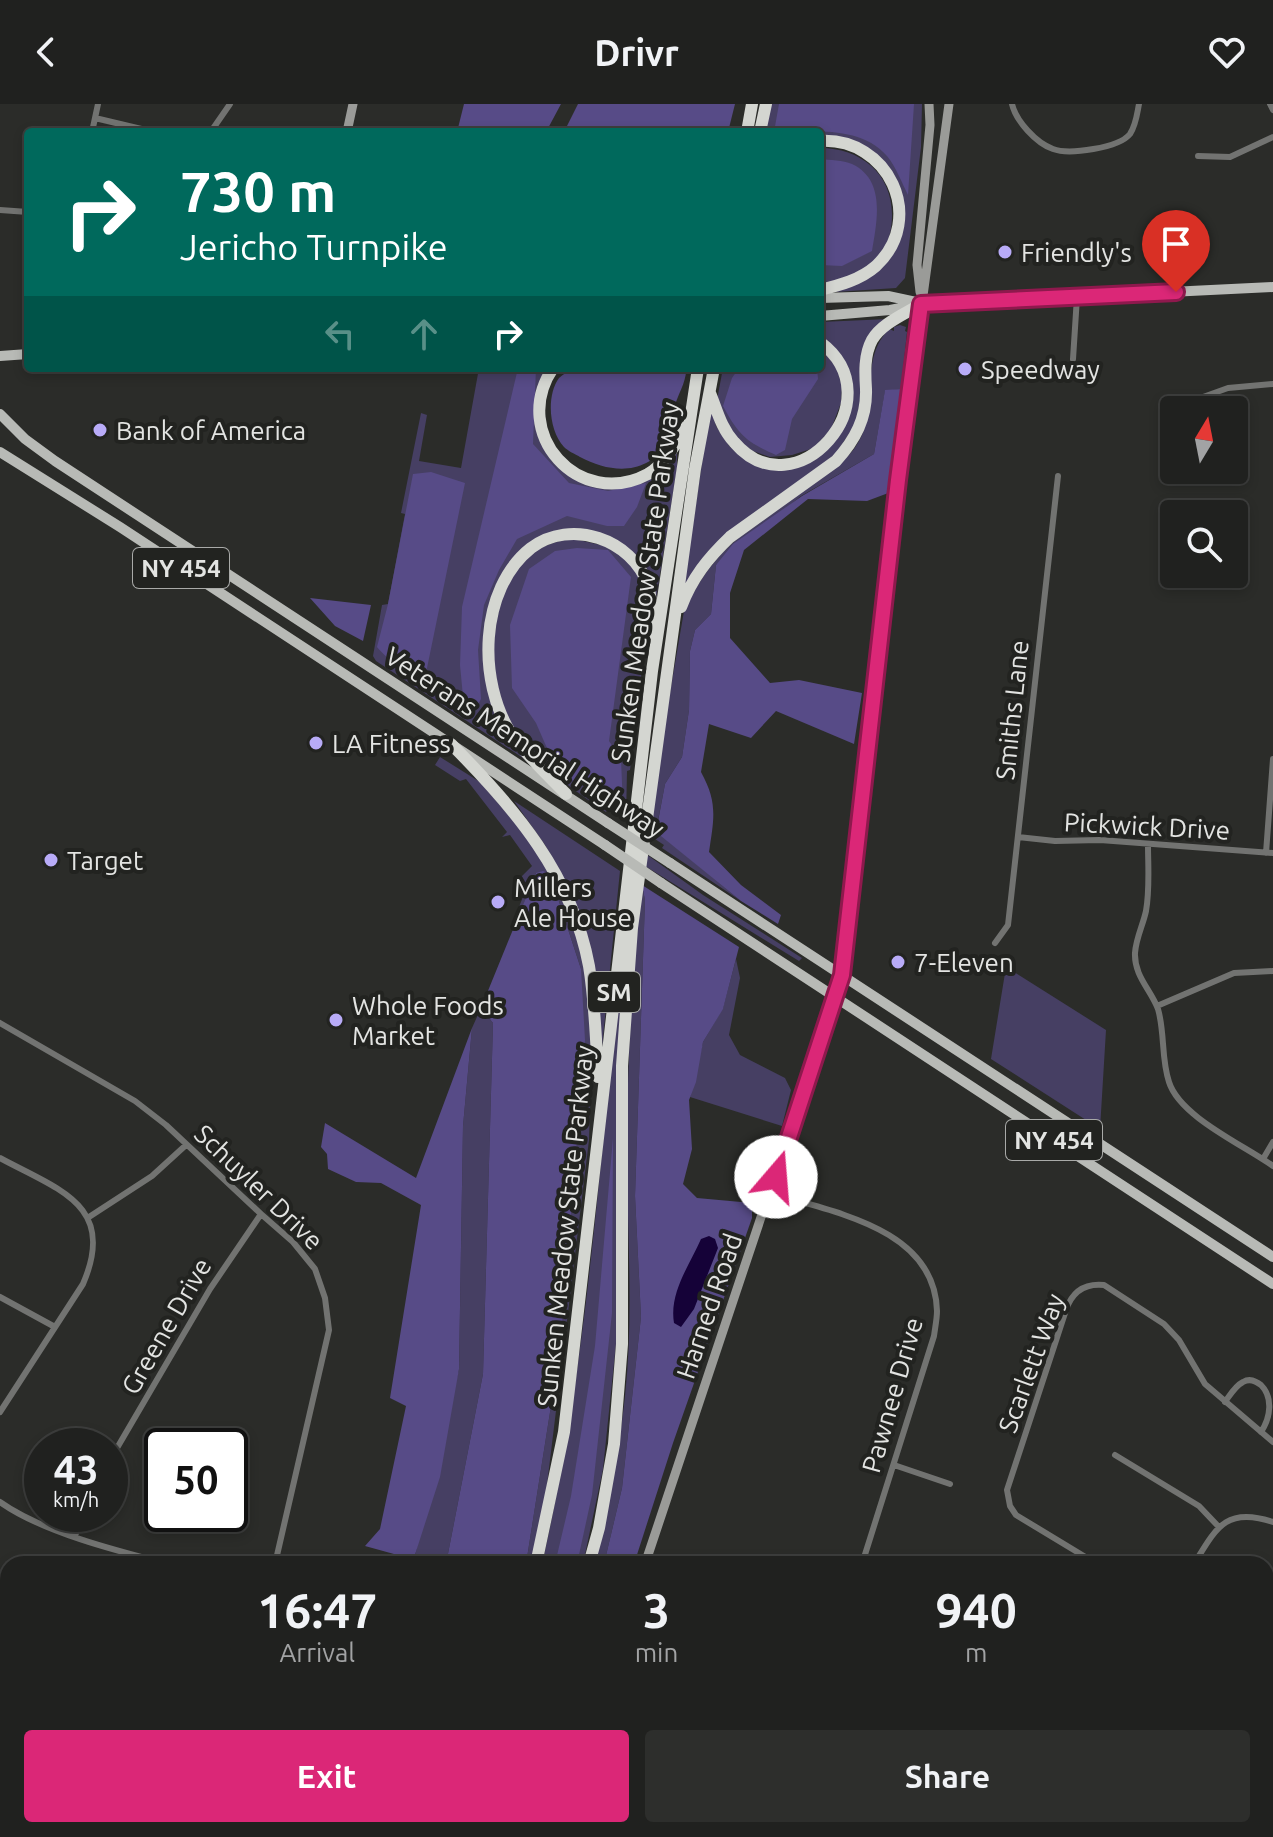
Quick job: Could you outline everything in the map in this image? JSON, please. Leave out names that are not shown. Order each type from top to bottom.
[{"type":"highway","points":[[748,128],[752,104]]},
{"type":"highway","points":[[761,128],[766,104]]},
{"type":"highway","points":[[824,141],[851,144],[872,156],[892,182],[899,213],[895,237],[876,265],[859,278],[824,289]]},
{"type":"highway","points":[[673,629],[691,584],[717,549],[836,461],[847,449],[863,417],[867,354],[873,340],[885,326],[921,304]]},
{"type":"highway","points":[[709,392],[721,422],[736,445],[757,459],[771,463],[801,461],[826,446],[835,436],[845,410],[845,377],[824,346]]},
{"type":"highway","points":[[551,372],[538,412],[541,431],[559,462],[590,480],[621,483],[650,473],[669,453],[691,420]]},
{"type":"highway","name":"Sunken Meadow State Parkway","points":[[538,1556],[564,1432],[652,671],[697,372]]},
{"type":"highway","name":"Sunken Meadow State Parkway","points":[[591,1556],[614,1444],[622,1344],[622,1066],[632,928],[695,469],[713,372]]},
{"type":"highway","points":[[566,794],[512,734],[499,710],[490,670],[489,634],[493,617],[508,575],[519,559],[533,546],[566,535],[588,535],[609,540],[624,551],[634,561],[649,587],[652,671]]},
{"type":"highway","points":[[451,744],[506,801],[528,829],[561,882],[577,923],[588,965],[600,1111]]},
{"type":"main road","points":[[348,128],[353,104]]},
{"type":"main road","points":[[921,304],[917,265],[930,125],[929,104]]},
{"type":"main road","points":[[921,304],[931,252],[949,104]]},
{"type":"main road","points":[[824,316],[921,304],[1273,287]]},
{"type":"main road","points":[[824,298],[888,296],[921,304]]},
{"type":"main road","name":"Harned Road","points":[[648,1556],[842,975],[921,304]]},
{"type":"main road","points":[[0,368],[5,356]]},
{"type":"main road","name":"Veterans Memorial Highway","points":[[0,414],[25,439],[55,461],[1273,1257]]},
{"type":"main road","name":"Veterans Memorial Highway","points":[[0,452],[120,527],[1273,1284]]},
{"type":"street","points":[[93,128],[98,104]]},
{"type":"street","points":[[213,128],[230,104]]},
{"type":"street","points":[[1012,104],[1019,120],[1037,139],[1057,151],[1120,142],[1131,132],[1139,104]]},
{"type":"street","points":[[1270,104],[1273,110]]},
{"type":"street","points":[[95,118],[137,128]]},
{"type":"street","points":[[1198,156],[1230,157],[1273,137]]},
{"type":"street","points":[[0,210],[24,212]]},
{"type":"street","points":[[1073,359],[1077,297]]},
{"type":"street","points":[[1206,396],[1228,388],[1273,384]]},
{"type":"street","name":"Smiths Lane","points":[[995,943],[1008,925],[1058,476]]},
{"type":"street","points":[[1270,853],[1273,759]]},
{"type":"street","name":"Pickwick Drive","points":[[1018,837],[1270,853]]},
{"type":"street","points":[[1148,844],[1146,911],[1135,955],[1138,972],[1157,1006],[1169,1083],[1176,1097],[1190,1111],[1273,1166]]},
{"type":"street","points":[[1157,1006],[1234,973],[1273,971]]},
{"type":"street","name":"Schuyler Drive","points":[[0,1023],[135,1101],[166,1125],[293,1242],[315,1269],[325,1298],[329,1330],[277,1556]]},
{"type":"street","points":[[1263,1159],[1273,1142]]},
{"type":"street","points":[[89,1217],[152,1176],[186,1145]]},
{"type":"street","points":[[0,1158],[76,1202],[89,1217],[94,1239],[93,1262],[83,1284],[0,1412]]},
{"type":"street","name":"Pawnee Drive","points":[[770,1193],[886,1231],[905,1244],[921,1263],[933,1288],[937,1310],[934,1336],[865,1556]]},
{"type":"street","name":"Greene Drive","points":[[128,1429],[210,1289],[261,1214]]},
{"type":"street","name":"Scarlett Way","points":[[1084,1556],[1016,1515],[1010,1506],[1007,1490],[1066,1310],[1073,1295],[1084,1287],[1104,1285],[1164,1324],[1179,1340],[1205,1384],[1273,1442]]},
{"type":"street","points":[[0,1297],[55,1327]]},
{"type":"street","points":[[1225,1402],[1238,1384],[1245,1381],[1250,1380],[1265,1388],[1273,1405],[1261,1432]]},
{"type":"street","points":[[1115,1455],[1199,1506],[1218,1526]]},
{"type":"street","points":[[894,1465],[950,1484]]},
{"type":"street","points":[[0,1502],[19,1516],[137,1556]]},
{"type":"street","points":[[1199,1556],[1218,1526],[1240,1516],[1273,1522]]},
{"type":"street","points":[[75,1536],[76,1532]]},
{"type":"shaded area","points":[[464,104],[561,104],[548,128],[458,128]]},
{"type":"shaded area","points":[[578,104],[735,104],[729,128],[566,128]]},
{"type":"shaded area","points":[[770,104],[922,104],[921,147],[905,278],[896,288],[835,292],[872,275],[902,212],[880,159],[824,139],[824,128],[765,128]]},
{"type":"shaded area","points":[[779,104],[914,104],[908,195],[887,156],[863,139],[824,131],[824,128],[775,128]]},
{"type":"shaded area","points":[[824,148],[848,153],[871,166],[880,175],[891,200],[891,231],[883,252],[868,267],[824,284]]},
{"type":"shaded area","points":[[824,159],[852,164],[863,171],[875,191],[877,202],[872,251],[842,266],[824,265]]},
{"type":"shaded area","points":[[889,319],[873,331],[857,422],[832,459],[727,536],[683,591],[711,402],[716,426],[730,447],[759,463],[816,457],[851,398],[824,346],[824,322]]},
{"type":"shaded area","points":[[894,327],[906,327],[907,332],[901,389],[885,391],[874,454],[801,496],[716,565],[711,614],[695,630],[690,651],[689,710],[682,757],[665,784],[656,831],[741,901],[662,848],[664,845],[646,833],[684,611],[707,571],[734,542],[836,467],[854,449],[867,419],[871,372],[879,342],[889,329],[894,331]]},
{"type":"shaded area","points":[[824,352],[837,368],[842,386],[841,403],[831,429],[814,448],[792,455],[770,457],[753,451],[733,437],[717,400],[722,372],[824,372]]},
{"type":"shaded area","points":[[478,372],[549,372],[541,441],[552,461],[574,479],[619,487],[677,447],[677,469],[654,611],[623,546],[559,531],[506,572],[486,675],[526,760],[376,661],[373,656],[382,605],[388,604],[405,514],[401,513],[421,413],[427,415],[419,461],[461,468]]},
{"type":"shaded area","points":[[517,372],[536,372],[533,444],[569,483],[608,491],[646,483],[637,507],[624,526],[607,526],[567,516],[517,539],[484,605],[478,650],[481,699],[476,708],[464,707],[460,665],[462,607]]},
{"type":"shaded area","points":[[568,372],[686,372],[666,444],[648,462],[627,468],[591,462],[564,447],[555,432],[551,413],[552,394],[559,378]]},
{"type":"shaded area","points":[[736,372],[817,372],[818,379],[792,419],[785,450],[776,455],[757,446],[733,424],[723,406]]},
{"type":"shaded area","points":[[901,389],[891,492],[867,501],[808,499],[744,550],[730,593],[730,638],[770,683],[799,680],[862,693],[854,744],[776,711],[751,738],[709,724],[701,772],[710,793],[713,811],[709,852],[741,885],[781,915],[778,924],[741,901],[656,832],[665,784],[682,757],[689,710],[690,651],[695,630],[711,614],[716,565],[733,544],[802,496],[874,454],[885,390]]},
{"type":"shaded area","points":[[431,472],[465,483],[426,673],[419,673],[399,666],[377,647],[413,474]]},
{"type":"shaded area","points":[[570,538],[614,548],[633,564],[645,588],[648,618],[630,770],[627,771],[626,820],[591,802],[537,757],[515,730],[499,697],[495,676],[495,630],[507,586],[531,554]]},
{"type":"shaded area","points":[[577,548],[608,550],[631,577],[609,741],[621,759],[623,807],[572,780],[550,755],[536,723],[512,688],[510,625],[529,569],[555,551]]},
{"type":"shaded area","points":[[310,598],[371,605],[363,641],[335,626]]},
{"type":"shaded area","points":[[440,757],[480,782],[539,851],[550,874],[536,873],[514,928],[523,897],[523,881],[519,879],[532,866],[510,835],[502,837],[507,832],[466,779],[460,781],[435,765]]},
{"type":"shaded area","points":[[514,801],[620,871],[601,1057],[599,1007],[566,883],[545,845]]},
{"type":"shaded area","points":[[646,854],[703,895],[802,958],[799,961],[645,866]]},
{"type":"shaded area","points":[[543,871],[550,874],[581,969],[585,1040],[560,1349],[527,1556],[448,1556],[483,1374],[493,1023],[481,1008],[536,873]]},
{"type":"shaded area","points":[[550,875],[577,932],[586,971],[592,1047],[589,1140],[545,1501],[533,1556],[527,1556],[560,1349],[581,969]]},
{"type":"shaded area","points":[[642,885],[645,900],[635,1196],[641,1317],[622,1488],[606,1556],[597,1556],[616,1459],[628,1366],[627,1152],[633,985]]},
{"type":"shaded area","points":[[642,885],[739,947],[723,1009],[703,1042],[696,1082],[689,1100],[692,1149],[683,1184],[697,1198],[752,1203],[752,1218],[637,1556],[606,1556],[622,1488],[641,1317],[635,1196],[645,900]]},
{"type":"shaded area","points":[[736,959],[740,978],[729,1035],[740,1055],[785,1078],[791,1090],[782,1126],[690,1097],[703,1042],[723,1008]]},
{"type":"shaded area","points":[[1006,967],[1106,1030],[1100,1129],[991,1059]]},
{"type":"shaded area","points":[[618,992],[621,992],[617,1334],[603,1469],[585,1556],[544,1556],[580,1351]]},
{"type":"shaded area","points":[[481,1008],[493,1023],[483,1374],[448,1556],[415,1556],[459,1369],[463,1126],[472,1028]]},
{"type":"shaded area","points":[[472,1028],[463,1126],[459,1369],[440,1477],[415,1556],[401,1556],[365,1546],[380,1529],[406,1406],[390,1398],[421,1205],[381,1183],[356,1182],[328,1169],[327,1154],[321,1147],[325,1123],[416,1178]]},
{"type":"shaded area","points":[[613,1138],[612,1313],[592,1495],[579,1556],[557,1556],[571,1496],[595,1346]]},
{"type":"shaded area","points":[[709,1236],[715,1239],[718,1248],[694,1309],[681,1327],[674,1323],[677,1290],[701,1239]]},
{"type":"place","name":"Friendly's","points":[[1005,252]]},
{"type":"place","name":"Speedway","points":[[965,369]]},
{"type":"place","name":"Bank of America","points":[[100,430]]},
{"type":"place","name":"LA Fitness","points":[[316,743]]},
{"type":"place","name":"Target","points":[[51,860]]},
{"type":"place","name":"Millers Ale House","points":[[498,902]]},
{"type":"place","name":"7-Eleven","points":[[898,962]]},
{"type":"place","name":"Whole Foods Market","points":[[336,1020]]},
{"type":"route","points":[[776,1177],[842,975],[921,304],[1176,292]]}]
